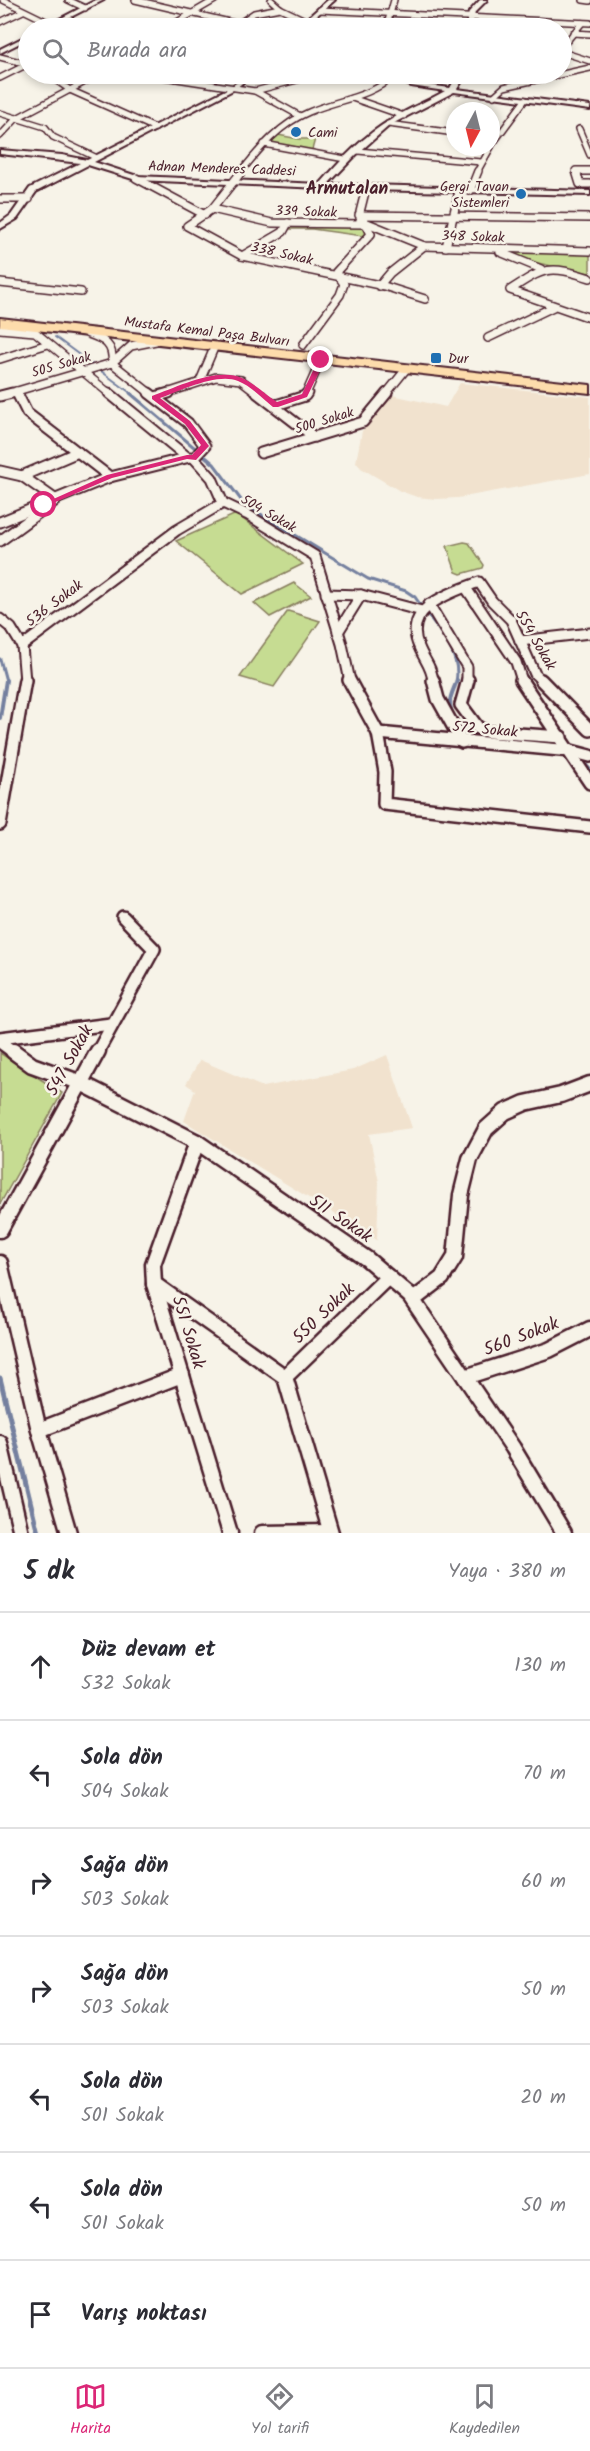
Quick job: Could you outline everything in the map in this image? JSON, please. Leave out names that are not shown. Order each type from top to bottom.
[{"type":"highway","name":"Mustafa Kemal Paşa Bulvarı","points":[[2,316],[303,345],[590,378]]},
{"type":"highway","name":"Mustafa Kemal Paşa Bulvarı","points":[[2,316],[79,331],[214,348],[590,389]]},
{"type":"street","points":[[3,0],[39,18]]},
{"type":"street","points":[[68,0],[85,8]]},
{"type":"street","points":[[64,18],[101,0]]},
{"type":"street","points":[[135,0],[152,1],[209,18]]},
{"type":"street","points":[[207,0],[214,0]]},
{"type":"street","points":[[183,18],[214,0]]},
{"type":"street","points":[[271,0],[280,8],[301,18]]},
{"type":"street","points":[[311,18],[332,0]]},
{"type":"street","points":[[388,18],[394,0]]},
{"type":"street","points":[[468,18],[474,7],[484,0]]},
{"type":"street","points":[[583,0],[590,1]]},
{"type":"street","points":[[247,18],[254,13],[280,8]]},
{"type":"street","points":[[320,10],[448,18]]},
{"type":"street","points":[[0,22],[23,11]]},
{"type":"street","points":[[572,23],[590,23]]},
{"type":"street","points":[[573,33],[582,23]]},
{"type":"street","points":[[573,33],[590,34]]},
{"type":"street","points":[[0,51],[18,42]]},
{"type":"street","points":[[572,55],[590,61]]},
{"type":"street","points":[[0,57],[18,62]]},
{"type":"street","points":[[572,71],[590,68]]},
{"type":"street","points":[[0,78],[18,69]]},
{"type":"street","points":[[61,84],[155,128]]},
{"type":"street","points":[[0,136],[17,118],[81,84]]},
{"type":"street","points":[[208,84],[255,91],[300,116]]},
{"type":"street","points":[[0,227],[14,217],[29,199],[33,190],[238,84]]},
{"type":"street","points":[[255,91],[282,84]]},
{"type":"street","name":"338 Sokak","points":[[385,84],[300,116],[264,144],[212,209],[205,215],[192,220],[187,226],[242,256],[379,285],[425,299]]},
{"type":"street","points":[[411,84],[590,108]]},
{"type":"street","points":[[322,186],[345,159],[388,124],[451,91],[457,84]]},
{"type":"street","points":[[494,96],[504,87],[517,84]]},
{"type":"street","points":[[352,98],[404,116]]},
{"type":"street","points":[[500,129],[525,100]]},
{"type":"street","points":[[0,113],[45,127],[53,137],[95,157]]},
{"type":"street","points":[[388,124],[446,132]]},
{"type":"street","points":[[579,129],[590,155]]},
{"type":"street","points":[[264,144],[345,159]]},
{"type":"street","points":[[357,151],[481,162]]},
{"type":"street","name":"Adnan Menderes Caddesi","points":[[0,152],[62,157],[87,162],[136,178],[366,188],[590,193]]},
{"type":"street","points":[[470,191],[485,156]]},
{"type":"street","points":[[590,171],[576,171],[580,184],[590,184]]},
{"type":"street","points":[[136,178],[205,215]]},
{"type":"street","points":[[303,345],[340,296],[344,284],[336,272],[371,234],[361,220],[366,188]]},
{"type":"street","points":[[446,247],[459,190]]},
{"type":"street","points":[[0,199],[29,199]]},
{"type":"street","name":"339 Sokak","points":[[212,209],[272,223],[453,216],[590,218]]},
{"type":"street","name":"348 Sokak","points":[[361,220],[424,246],[590,251]]},
{"type":"street","points":[[242,256],[284,232],[288,223]]},
{"type":"street","points":[[379,285],[390,273],[424,246]]},
{"type":"street","points":[[494,249],[541,269],[558,268],[590,278]]},
{"type":"street","points":[[541,269],[510,290],[553,307],[590,318]]},
{"type":"street","points":[[0,283],[81,292]]},
{"type":"street","points":[[488,338],[553,307]]},
{"type":"street","name":"504 Sokak","points":[[0,329],[35,332],[190,457],[212,478],[223,503],[248,515],[315,556],[326,594]]},
{"type":"street","name":"505 Sokak","points":[[0,396],[112,363],[114,356],[108,342],[79,331]]},
{"type":"street","points":[[0,522],[110,477],[190,457],[205,446],[188,423],[112,363],[132,346],[144,341],[159,341]]},
{"type":"street","points":[[0,359],[48,344]]},
{"type":"street","points":[[200,381],[214,348]]},
{"type":"street","points":[[276,405],[305,396],[321,360]]},
{"type":"street","name":"500 Sokak","points":[[261,453],[363,422],[407,368]]},
{"type":"street","points":[[155,398],[200,381],[228,377],[241,380],[276,405],[314,437]]},
{"type":"street","points":[[16,391],[27,413],[110,477]]},
{"type":"street","points":[[22,476],[78,452]]},
{"type":"street","points":[[0,471],[22,476],[56,500]]},
{"type":"street","points":[[0,541],[56,500]]},
{"type":"street","name":"536 Sokak","points":[[0,824],[22,699],[24,680],[22,646],[170,534],[223,503]]},
{"type":"street","points":[[0,527],[0,534]]},
{"type":"street","name":"554 Sokak","points":[[466,588],[479,582],[492,601],[511,621],[535,674],[590,730]]},
{"type":"street","points":[[462,742],[435,693],[431,668],[418,646],[415,633],[417,619],[425,608],[437,598],[466,588],[516,662],[519,676],[590,783]]},
{"type":"street","points":[[561,737],[489,732],[478,728],[461,705],[462,694],[468,679],[467,667],[425,608],[361,595],[326,594],[338,632],[348,678],[378,733],[385,772],[384,804],[590,827]]},
{"type":"street","points":[[338,632],[361,595]]},
{"type":"street","points":[[0,619],[11,628],[22,646]]},
{"type":"street","points":[[520,641],[590,633]]},
{"type":"street","name":"572 Sokak","points":[[378,733],[571,752],[590,756]]},
{"type":"street","name":"547 Sokak","points":[[0,1230],[79,1082],[154,949],[123,917]]},
{"type":"street","points":[[0,1040],[111,1024]]},
{"type":"street","name":"511 Sokak","points":[[0,1040],[3,1047],[32,1065],[79,1082],[197,1142],[367,1259],[388,1277],[413,1300],[513,1448],[564,1533]]},
{"type":"street","points":[[413,1300],[442,1278],[455,1257],[461,1195],[470,1159],[486,1129],[505,1112],[525,1102],[561,1095],[590,1084]]},
{"type":"street","name":"551 Sokak","points":[[197,1142],[153,1264],[154,1284],[230,1533]]},
{"type":"street","points":[[0,1263],[39,1430],[69,1533]]},
{"type":"street","name":"550 Sokak","points":[[285,1377],[388,1277]]},
{"type":"street","points":[[154,1284],[285,1377],[331,1532],[262,1533]]},
{"type":"street","name":"560 Sokak","points":[[465,1377],[549,1350],[590,1329]]},
{"type":"street","points":[[39,1430],[182,1375]]},
{"type":"street","points":[[0,1443],[21,1533]]},
{"type":"shaded area","points":[[460,383],[590,397],[590,474],[458,498],[436,499],[417,497],[400,491],[361,468],[356,462],[362,431],[392,395],[446,407]]},
{"type":"shaded area","points":[[387,1055],[412,1128],[369,1134],[379,1182],[377,1240],[184,1121],[195,1090],[186,1084],[200,1060],[263,1087],[353,1070]]},
{"type":"green space","points":[[278,135],[315,139],[312,150],[267,144]]},
{"type":"green space","points":[[289,224],[357,225],[365,228],[367,233],[363,236],[312,229],[287,229]]},
{"type":"green space","points":[[509,252],[590,254],[590,273],[534,262],[514,256]]},
{"type":"green space","points":[[236,514],[303,564],[242,594],[176,541]]},
{"type":"green space","points":[[469,543],[484,565],[483,568],[461,574],[456,572],[447,546]]},
{"type":"green space","points":[[294,583],[311,596],[270,617],[254,603]]},
{"type":"green space","points":[[288,611],[320,621],[274,687],[240,677]]},
{"type":"green space","points":[[0,1053],[62,1093],[0,1204]]},
{"type":"waterway","points":[[55,337],[132,394]]},
{"type":"waterway","points":[[130,393],[214,464],[244,504],[368,579],[406,591],[415,597],[450,648],[455,659],[456,681]]},
{"type":"waterway","points":[[0,659],[6,681]]},
{"type":"waterway","points":[[457,680],[450,702],[454,717],[464,728],[494,738],[560,745]]},
{"type":"waterway","points":[[0,718],[6,681]]},
{"type":"waterway","points":[[579,757],[590,770]]},
{"type":"waterway","points":[[0,1378],[38,1533]]},
{"type":"place","name":"Cami","points":[[296,132]]},
{"type":"place","name":"Gergi Tavan Sistemleri","points":[[521,194]]},
{"type":"place","name":"Dur","points":[[436,358]]},
{"type":"district","name":"Armutalan","points":[[347,188]]},
{"type":"route","points":[[44,505],[110,477],[187,457],[194,458],[205,446],[188,423],[155,398],[200,381],[228,377],[241,380],[276,405],[305,396],[321,360]]}]
